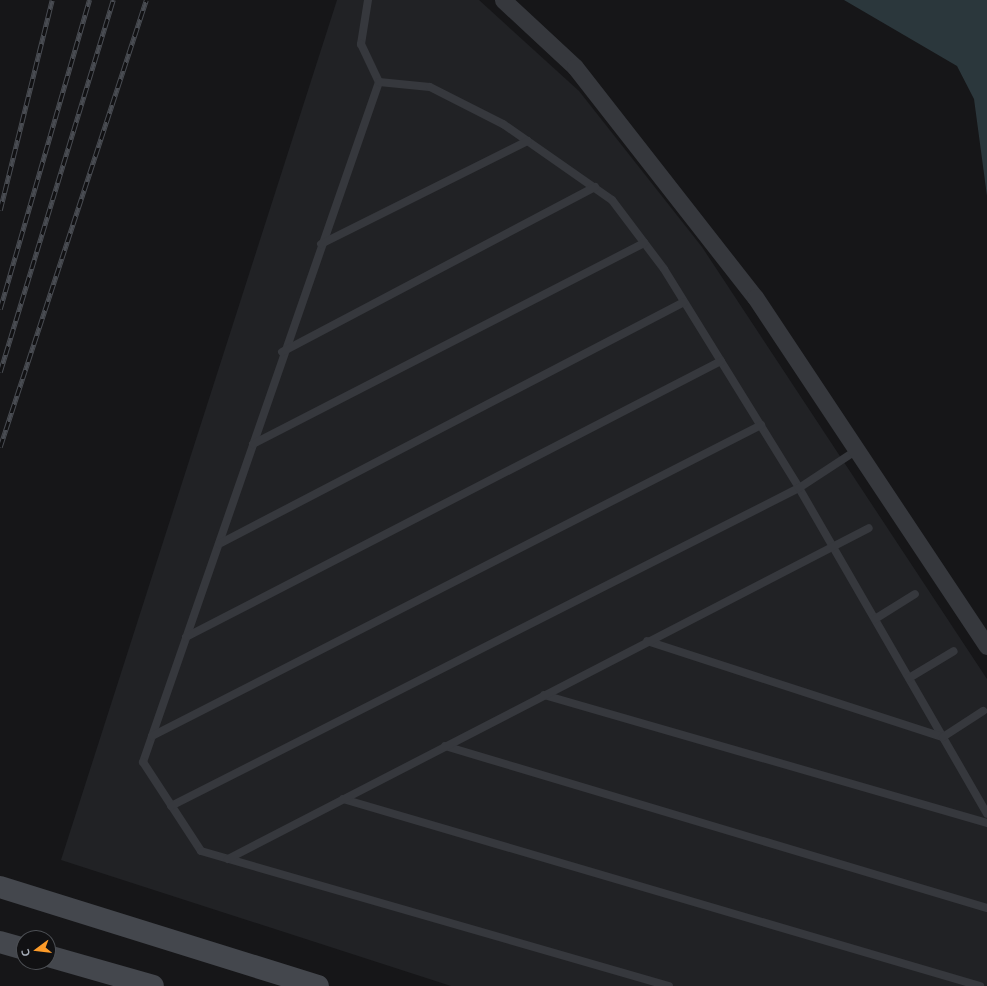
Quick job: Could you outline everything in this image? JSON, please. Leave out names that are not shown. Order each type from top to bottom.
[{"type":"main road","points":[[0,888],[318,986]]},
{"type":"main road","points":[[0,942],[16,947]]},
{"type":"main road","points":[[56,958],[153,986]]},
{"type":"street","points":[[503,0],[575,67],[746,284],[987,646]]},
{"type":"lane","points":[[368,0],[361,44],[379,82],[282,352],[253,444],[143,762],[201,852],[669,986]]},
{"type":"lane","points":[[379,82],[430,87],[503,124],[612,200],[644,243],[684,302],[800,488],[943,737],[985,804],[987,814]]},
{"type":"lane","points":[[321,244],[528,141]]},
{"type":"lane","points":[[282,352],[594,188]]},
{"type":"lane","points":[[253,444],[644,243]]},
{"type":"lane","points":[[218,544],[684,302]]},
{"type":"lane","points":[[186,637],[721,361]]},
{"type":"lane","points":[[152,736],[761,425]]},
{"type":"lane","points":[[172,806],[800,488],[857,450]]},
{"type":"lane","points":[[228,859],[832,545],[869,528]]},
{"type":"lane","points":[[875,619],[915,594]]},
{"type":"lane","points":[[647,641],[943,737]]},
{"type":"lane","points":[[909,678],[954,652]]},
{"type":"lane","points":[[544,695],[987,822]]},
{"type":"lane","points":[[943,737],[983,710]]},
{"type":"lane","points":[[445,746],[987,908]]},
{"type":"lane","points":[[343,799],[980,986]]},
{"type":"shaded area","points":[[337,0],[479,0],[579,91],[702,247],[987,679],[987,986],[451,986],[61,860]]},
{"type":"shaded area","points":[[844,0],[987,0],[987,196],[974,99],[957,66]]},
{"type":"railway","points":[[0,210],[52,0]]},
{"type":"railway","points":[[0,309],[89,0]]},
{"type":"railway","points":[[0,372],[113,0]]},
{"type":"railway","points":[[0,447],[146,0]]}]
